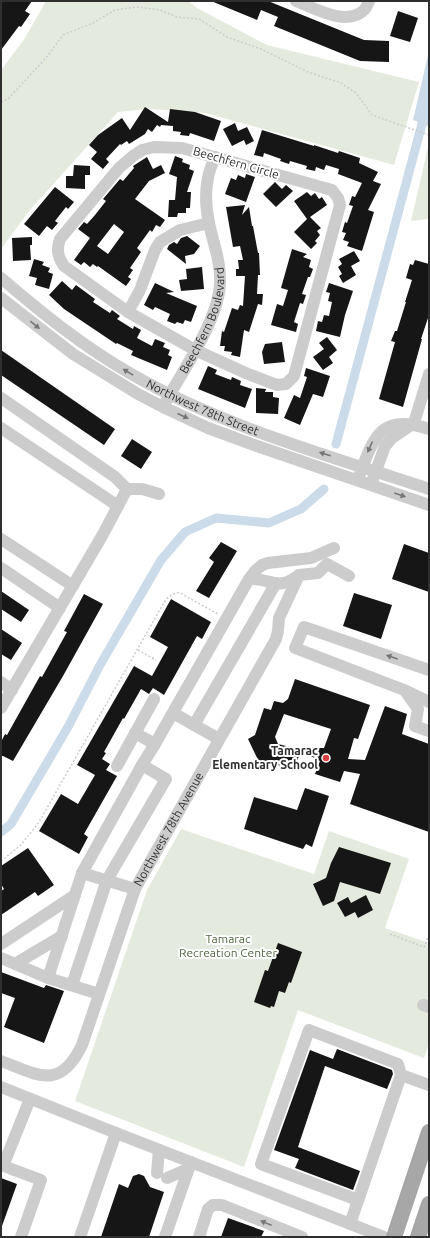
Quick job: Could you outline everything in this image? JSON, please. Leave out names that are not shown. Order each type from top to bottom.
[{"type":"main road","points":[[394,1237],[429,1132]]},
{"type":"main road","points":[[405,1202],[406,1237]]},
{"type":"main road","points":[[418,1237],[429,1204]]},
{"type":"street","points":[[296,1],[332,16],[344,17],[356,15],[365,9],[369,1]]},
{"type":"street","name":"Beechfern Circle","points":[[154,147],[182,148],[332,190],[338,198],[340,205],[294,376],[286,384],[277,385],[248,374],[195,350],[128,312],[64,266],[60,260],[57,246],[60,239],[119,168],[142,150],[154,147]]},
{"type":"street","name":"Beechfern Boulevard","points":[[163,407],[213,316],[219,297],[219,261],[209,223],[207,206],[208,178],[215,157]]},
{"type":"street","points":[[128,312],[140,290],[155,250],[160,242],[180,230],[209,223]]},
{"type":"street","name":"Northwest 78th Street","points":[[1,278],[91,349],[133,375],[170,394],[212,414],[260,433],[429,489]]},
{"type":"street","points":[[2,301],[14,289]]},
{"type":"street","name":"Northwest 78th Street","points":[[2,301],[72,354],[138,394],[163,407],[208,428],[243,441],[429,505]]},
{"type":"street","points":[[371,486],[385,446],[392,438],[414,424],[429,374]]},
{"type":"street","points":[[1,398],[115,477],[127,489],[142,489],[159,494]]},
{"type":"street","points":[[357,481],[373,441],[379,433],[391,425],[414,424],[429,429]]},
{"type":"street","points":[[1,428],[118,506]]},
{"type":"street","points":[[2,702],[12,690],[102,536],[127,489]]},
{"type":"street","points":[[1,539],[73,586]]},
{"type":"street","points":[[48,978],[82,873],[249,579],[262,565],[311,558],[334,548]]},
{"type":"street","points":[[249,579],[262,579],[283,584],[291,581],[299,575],[318,573],[328,564],[350,576]]},
{"type":"street","points":[[1,568],[60,608]]},
{"type":"street","name":"Northwest 78th Avenue","points":[[1,1061],[41,1076],[50,1076],[58,1073],[68,1066],[77,1056],[82,1046],[135,889],[276,639],[279,618],[299,575]]},
{"type":"street","points":[[194,725],[276,583]]},
{"type":"street","points":[[429,670],[304,627],[295,648],[404,690],[429,702]]},
{"type":"street","points":[[1,682],[12,690]]},
{"type":"street","points":[[404,690],[418,709],[415,726],[429,731]]},
{"type":"street","points":[[117,766],[154,700]]},
{"type":"street","points":[[173,713],[219,740]]},
{"type":"street","points":[[136,733],[155,744]]},
{"type":"street","points":[[72,985],[107,880],[166,779],[142,765]]},
{"type":"street","points":[[82,873],[135,889]]},
{"type":"street","points":[[1,944],[75,895]]},
{"type":"street","points":[[15,964],[62,936]]},
{"type":"street","points":[[1,958],[48,978],[99,994]]},
{"type":"street","points":[[350,1224],[402,1075],[398,1064],[309,1030],[261,1164],[358,1200]]},
{"type":"street","points":[[402,1075],[429,1085]]},
{"type":"street","points":[[1,1087],[158,1150],[190,1166],[384,1237]]},
{"type":"street","points":[[21,1237],[41,1180],[2,1166],[30,1099]]},
{"type":"street","points":[[80,1237],[116,1133]]},
{"type":"street","points":[[158,1150],[162,1175],[190,1166]]},
{"type":"street","points":[[165,1237],[190,1166]]},
{"type":"street","points":[[199,1237],[208,1209],[214,1205],[222,1205],[302,1237]]},
{"type":"path","points":[[1,102],[8,99],[46,58],[62,35],[93,22],[115,10],[136,7],[160,10],[178,17],[198,19],[227,37],[261,49],[308,72],[341,83],[356,93],[372,115],[429,135]]},
{"type":"path","points":[[1,861],[21,845],[39,822],[166,599],[176,593],[226,618]]},
{"type":"path","points":[[138,650],[156,660]]},
{"type":"path","points":[[390,934],[424,948],[429,935]]},
{"type":"green space","points":[[46,1],[188,1],[197,8],[267,45],[419,82],[394,165],[205,113],[148,109],[118,112],[29,211],[1,249],[1,70],[25,38]]},
{"type":"green space","points":[[429,143],[429,219],[411,221]]},
{"type":"green space","name":"Tamarac Recreation Center","points":[[181,829],[314,874],[329,831],[409,859],[385,928],[429,943],[429,1043],[424,1058],[298,1010],[244,1167],[75,1101],[147,890]]},
{"type":"water","points":[[429,51],[429,123],[428,126],[413,120]]},
{"type":"building","points":[[1,1],[32,1],[25,11],[30,14],[1,50]]},
{"type":"building","points":[[211,1],[268,1],[364,40],[389,41],[389,62],[360,61],[274,26],[278,17],[261,10],[257,20]]},
{"type":"building","points":[[398,11],[418,18],[410,42],[390,36]]},
{"type":"building","points":[[145,107],[168,122],[170,109],[195,112],[221,121],[214,141],[190,133],[189,136],[180,135],[181,132],[173,131],[173,126],[161,125],[160,127],[157,125],[152,132],[148,129],[145,134],[129,144],[127,141],[121,145],[120,144],[106,159],[109,162],[103,169],[91,159],[97,152],[89,145],[98,135],[122,118],[130,130]]},
{"type":"building","points":[[235,123],[238,131],[247,127],[254,141],[246,145],[244,140],[232,146],[223,129]]},
{"type":"building","points":[[262,130],[338,153],[339,151],[360,158],[359,163],[378,172],[373,181],[381,184],[368,210],[374,212],[362,251],[347,246],[349,242],[343,240],[346,233],[342,232],[353,206],[349,205],[352,196],[355,197],[362,183],[338,174],[339,169],[326,165],[324,170],[316,167],[315,171],[306,169],[307,166],[290,161],[289,164],[280,161],[281,159],[264,153],[263,157],[254,155]]},
{"type":"building","points":[[175,156],[183,159],[182,162],[190,165],[189,169],[194,171],[187,192],[191,192],[190,208],[186,208],[186,213],[178,213],[177,217],[168,217],[169,200],[175,200],[177,177],[169,174]]},
{"type":"building","points":[[147,157],[153,169],[161,165],[165,173],[149,181],[135,199],[165,220],[160,227],[156,225],[152,232],[150,230],[137,248],[141,252],[130,268],[133,270],[128,277],[131,279],[126,286],[98,266],[97,267],[93,264],[90,267],[84,262],[81,265],[74,260],[90,238],[78,229],[84,222],[87,224],[95,215],[106,201],[103,199],[120,179],[123,181],[134,168],[133,166]],"holes":[[[114,224],[124,232],[108,254],[97,246]]]},
{"type":"building","points":[[74,165],[90,166],[90,175],[85,175],[85,189],[66,188],[66,176],[73,176]]},
{"type":"building","points":[[246,174],[255,177],[246,202],[225,194],[231,178],[236,180],[238,175],[245,178]]},
{"type":"building","points":[[275,182],[282,189],[286,185],[293,191],[276,207],[263,194]]},
{"type":"building","points":[[55,187],[74,202],[68,209],[66,207],[55,221],[58,223],[52,230],[47,226],[39,236],[24,224]]},
{"type":"building","points":[[307,192],[311,196],[315,193],[319,199],[322,197],[327,205],[310,217],[321,228],[317,231],[320,235],[315,241],[317,243],[311,249],[294,232],[307,219],[294,201]]},
{"type":"building","points":[[245,205],[242,215],[249,207],[259,253],[260,275],[258,275],[257,294],[263,294],[262,305],[258,304],[249,332],[244,330],[240,357],[231,355],[232,352],[224,351],[225,346],[220,346],[222,331],[224,332],[232,308],[238,310],[240,305],[243,306],[245,276],[236,276],[236,269],[239,269],[238,260],[243,260],[240,246],[233,247],[226,207]]},
{"type":"building","points":[[187,236],[200,246],[194,254],[185,256],[186,264],[167,249],[169,245],[174,242],[177,244],[181,238]]},
{"type":"building","points":[[32,237],[32,245],[30,245],[31,260],[13,261],[12,238]]},
{"type":"building","points":[[292,249],[307,254],[303,257],[311,260],[309,267],[313,269],[310,277],[308,277],[302,294],[306,295],[303,304],[300,303],[294,322],[298,324],[296,332],[271,325],[277,304],[283,306],[288,290],[281,288]]},
{"type":"building","points":[[354,251],[360,261],[351,266],[356,275],[343,283],[339,276],[342,274],[338,267],[342,264],[339,259]]},
{"type":"building","points":[[34,259],[44,262],[42,265],[50,268],[48,272],[53,274],[49,289],[35,285],[37,278],[29,276]]},
{"type":"building","points":[[415,260],[429,264],[429,315],[403,407],[379,399],[395,342],[391,341],[395,331],[397,331],[412,280],[406,278],[410,264],[413,265]]},
{"type":"building","points":[[202,267],[204,289],[181,291],[179,280],[187,279],[186,269]]},
{"type":"building","points":[[62,281],[72,290],[76,285],[95,299],[93,302],[110,313],[112,310],[120,316],[117,319],[133,329],[134,326],[141,330],[137,338],[152,346],[155,339],[165,343],[163,347],[170,350],[168,355],[172,357],[167,370],[131,355],[133,351],[117,343],[116,344],[64,309],[49,295]]},
{"type":"building","points":[[155,283],[174,292],[166,293],[197,306],[191,322],[185,320],[183,324],[177,322],[175,324],[167,321],[170,314],[155,307],[153,310],[144,305]]},
{"type":"building","points":[[329,283],[353,291],[340,337],[316,331],[318,321],[322,322],[324,315],[329,316],[332,302],[328,301],[330,293],[326,292]]},
{"type":"building","points":[[327,337],[337,350],[329,357],[333,363],[323,370],[313,357],[324,349],[319,343]]},
{"type":"building","points":[[282,342],[285,362],[264,364],[262,352],[265,344]]},
{"type":"building","points":[[1,350],[115,429],[104,445],[1,375]]},
{"type":"building","points":[[208,366],[217,370],[215,374],[231,380],[232,377],[241,381],[240,385],[252,389],[245,408],[198,389]]},
{"type":"building","points":[[306,368],[330,376],[323,397],[313,394],[300,425],[284,418],[294,395],[300,398],[307,377],[304,376]]},
{"type":"building","points":[[256,388],[266,389],[265,392],[273,392],[273,397],[279,398],[278,414],[256,413]]},
{"type":"building","points":[[132,439],[152,452],[141,469],[121,456]]},
{"type":"building","points":[[221,542],[237,551],[209,598],[196,591],[214,562],[209,558]]},
{"type":"building","points":[[404,544],[429,553],[429,592],[392,579]]},
{"type":"building","points":[[1,591],[29,610],[21,622],[1,609]]},
{"type":"building","points":[[354,593],[392,605],[381,639],[343,626]]},
{"type":"building","points":[[84,594],[103,604],[13,761],[1,756],[1,742],[5,734],[7,735],[40,676],[42,677],[67,632],[64,631]]},
{"type":"building","points":[[171,599],[211,622],[202,639],[197,636],[164,695],[153,688],[149,694],[141,689],[124,719],[123,718],[104,752],[106,753],[102,759],[110,764],[106,770],[117,776],[84,834],[88,837],[79,854],[39,831],[61,794],[78,804],[95,775],[77,765],[134,666],[152,676],[168,647],[150,637]]},
{"type":"building","points":[[1,629],[22,643],[11,660],[1,654]]},
{"type":"building","points":[[295,679],[370,705],[358,739],[354,738],[348,759],[365,760],[385,706],[407,714],[402,734],[429,744],[429,832],[350,804],[360,774],[344,771],[340,782],[315,774],[320,761],[301,751],[293,771],[268,761],[260,764],[248,739],[255,735],[264,708],[271,710],[274,701],[283,703],[288,699]],"holes":[[[284,714],[331,729],[324,748],[296,748],[298,749],[278,744],[275,737]]]},
{"type":"building","points":[[305,788],[329,796],[312,847],[306,844],[303,849],[244,829],[254,797],[297,810]]},
{"type":"building","points":[[339,847],[391,863],[380,894],[340,882],[334,901],[323,906],[313,884],[326,878]]},
{"type":"building","points":[[28,848],[54,885],[38,896],[35,892],[1,915],[1,891],[4,889],[1,884],[1,866]]},
{"type":"building","points":[[366,895],[373,910],[358,918],[355,912],[345,917],[337,903],[348,897],[351,903]]},
{"type":"building","points":[[278,943],[302,952],[291,983],[289,982],[285,993],[279,991],[274,1007],[271,1006],[270,1008],[254,1002],[265,970],[268,971]]},
{"type":"building","points":[[1,972],[44,988],[46,985],[64,991],[44,1043],[4,1027],[15,998],[1,993]]},
{"type":"building","points":[[337,1049],[392,1070],[393,1074],[387,1089],[325,1066],[298,1147],[360,1171],[353,1190],[295,1168],[299,1159],[274,1150],[310,1050],[333,1059]]},
{"type":"building","points":[[139,1174],[144,1176],[150,1187],[164,1192],[149,1237],[101,1237],[119,1184],[128,1188],[133,1176]]},
{"type":"building","points":[[1,1178],[17,1184],[2,1226],[1,1225]]},
{"type":"building","points":[[228,1218],[264,1231],[261,1237],[221,1237]]},
{"type":"waterway","points":[[336,444],[422,124]]},
{"type":"waterway","points":[[1,832],[11,824],[68,727],[100,665],[161,560],[185,532],[216,518],[269,523],[301,509],[324,489]]},
{"type":"place","name":"Tamarac Elementary School","points":[[326,758]]}]
